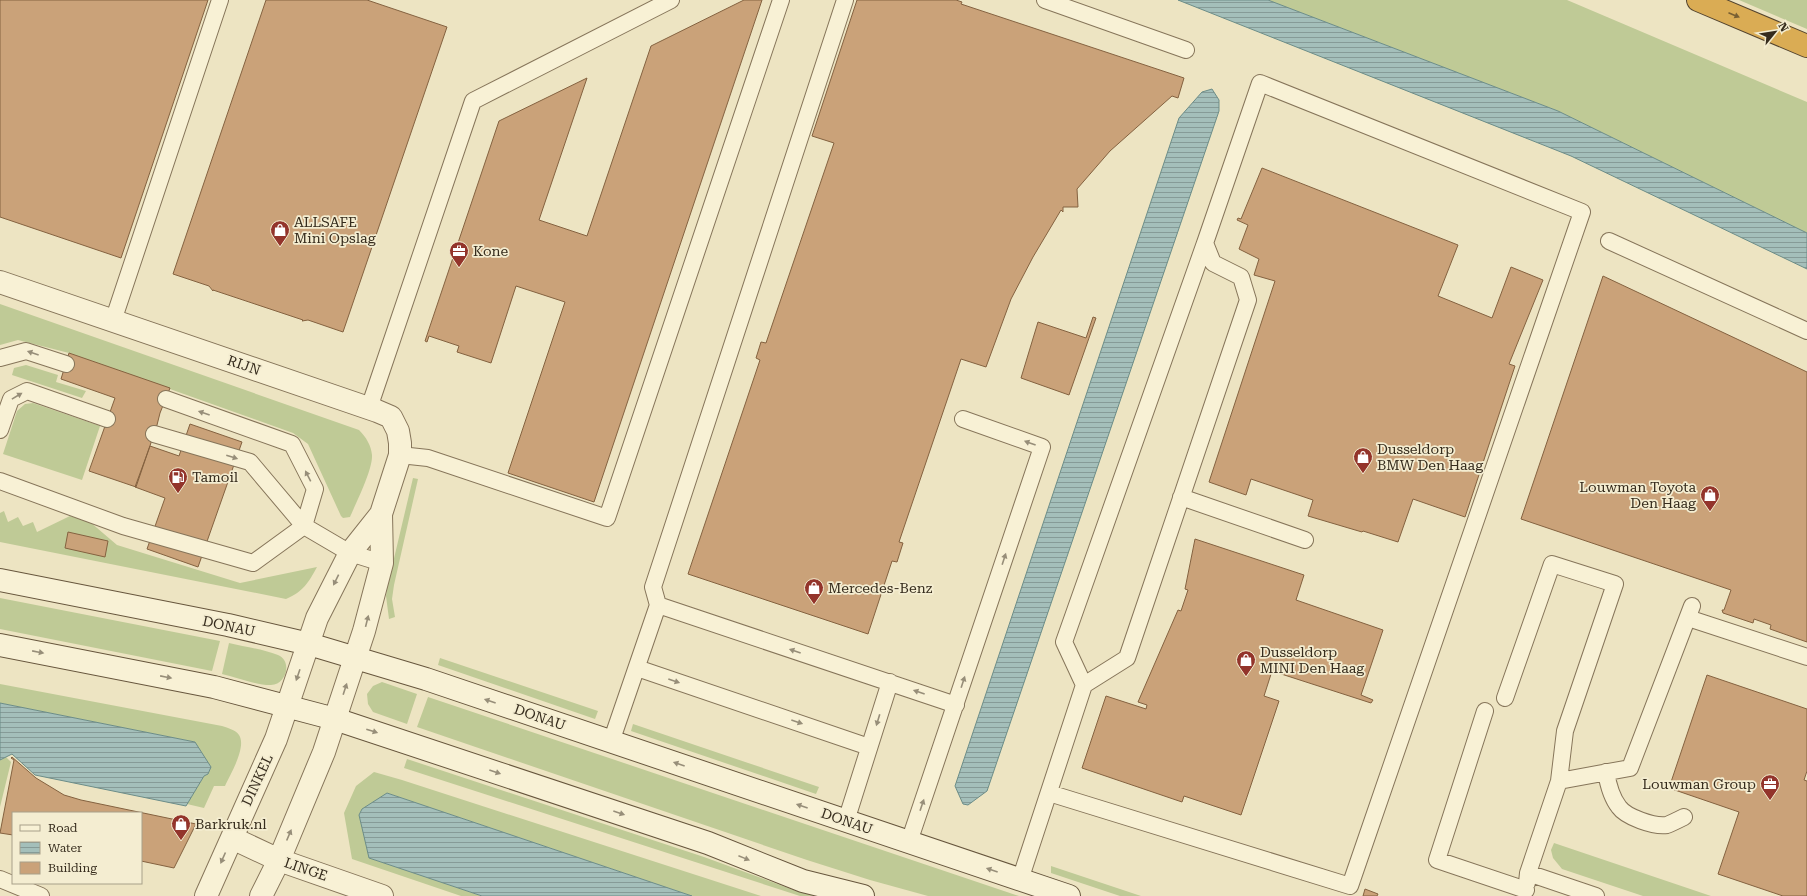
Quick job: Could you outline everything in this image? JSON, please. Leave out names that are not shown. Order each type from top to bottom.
[{"type":"highway","points":[[1698,0],[1807,46]]},
{"type":"main road","name":"RIJN","points":[[0,282],[369,408],[391,417],[398,431],[400,455],[381,514],[382,563],[364,631],[335,719]]},
{"type":"main road","name":"RIJN","points":[[309,644],[318,618],[350,553],[381,514]]},
{"type":"main road","name":"DONAU","points":[[0,580],[228,625],[309,644],[426,679],[1068,896]]},
{"type":"main road","name":"DINKEL","points":[[206,896],[248,798],[276,739],[309,644]]},
{"type":"main road","points":[[0,645],[214,687],[335,719],[700,841],[803,881],[863,896]]},
{"type":"main road","points":[[261,896],[279,860],[324,752],[335,719]]},
{"type":"main road","name":"LINGE","points":[[232,838],[279,860],[382,896]]},
{"type":"lane","points":[[113,321],[220,0]]},
{"type":"lane","points":[[369,408],[473,101],[671,0]]},
{"type":"lane","points":[[400,455],[428,458],[607,518],[781,0]]},
{"type":"lane","points":[[612,742],[658,605],[653,587],[845,0]]},
{"type":"lane","points":[[1045,0],[1186,50]]},
{"type":"lane","points":[[1049,793],[1350,886],[1582,212],[1260,83],[1064,642],[1084,685]]},
{"type":"lane","points":[[1608,241],[1807,331]]},
{"type":"lane","points":[[1020,880],[1084,685],[1127,658],[1248,300],[1241,277],[1213,263],[1205,243]]},
{"type":"lane","points":[[0,358],[26,350],[66,364]]},
{"type":"lane","points":[[0,430],[11,399],[27,391],[107,419]]},
{"type":"lane","points":[[0,481],[123,526],[253,563],[304,526],[315,489],[292,444],[166,400]]},
{"type":"lane","points":[[909,842],[1042,448],[963,419]]},
{"type":"lane","points":[[154,434],[250,462],[304,526],[350,553],[382,563]]},
{"type":"lane","points":[[1181,497],[1305,540]]},
{"type":"lane","points":[[1485,711],[1437,860],[1524,893],[1528,873],[1559,781],[1565,732],[1615,584],[1552,564],[1506,698]]},
{"type":"lane","points":[[658,605],[956,705]]},
{"type":"lane","points":[[1559,781],[1630,768],[1690,612],[1807,657]]},
{"type":"lane","points":[[637,668],[869,747]]},
{"type":"lane","points":[[846,821],[890,682]]},
{"type":"lane","points":[[1606,772],[1609,788],[1619,808],[1634,818],[1652,825],[1667,824],[1684,817]]},
{"type":"lane","points":[[1528,873],[1596,896]]},
{"type":"lane","points":[[0,879],[12,884]]},
{"type":"lane","points":[[12,884],[41,896]]},
{"type":"green space","points":[[1268,0],[1567,0],[1807,102],[1807,233],[1558,111]]},
{"type":"green space","points":[[1739,0],[1807,0],[1807,29]]},
{"type":"green space","points":[[0,304],[359,430],[366,438],[369,445],[372,461],[364,486],[350,517],[343,518],[341,516],[308,444],[293,433],[69,353],[18,340],[0,345]]},
{"type":"green space","points":[[26,365],[58,375],[56,382],[86,391],[82,398],[12,375],[14,368]]},
{"type":"green space","points":[[33,403],[100,426],[82,480],[3,454],[17,411],[25,404]]},
{"type":"green space","points":[[413,478],[418,479],[392,599],[395,617],[389,619],[386,596],[387,588]]},
{"type":"green space","points":[[4,511],[8,522],[18,517],[23,526],[33,522],[37,532],[70,516],[90,522],[117,545],[240,583],[317,567],[305,586],[297,593],[286,599],[0,542],[0,513]]},
{"type":"green space","points":[[0,598],[220,641],[212,671],[0,629]]},
{"type":"green space","points":[[229,643],[272,653],[283,658],[286,667],[284,678],[276,684],[264,685],[222,674]]},
{"type":"green space","points":[[440,658],[598,711],[595,719],[438,665]]},
{"type":"green space","points":[[382,682],[417,694],[407,724],[373,712],[368,704],[367,694],[373,686]]},
{"type":"green space","points":[[0,684],[222,726],[238,733],[241,740],[239,754],[225,786],[214,786],[204,808],[187,804],[204,776],[195,742],[0,703]]},
{"type":"green space","points":[[428,697],[1019,896],[928,896],[870,880],[807,860],[417,727]]},
{"type":"green space","points":[[633,724],[819,787],[816,794],[631,731]]},
{"type":"green space","points":[[6,757],[11,762],[0,807],[0,760]]},
{"type":"green space","points":[[407,759],[704,857],[799,892],[817,896],[800,896],[404,768]]},
{"type":"green space","points":[[374,772],[761,896],[692,896],[387,793],[369,858],[482,896],[461,896],[352,859],[344,813],[356,786]]},
{"type":"green space","points":[[1554,843],[1711,896],[1643,896],[1562,869],[1553,858],[1551,850]]},
{"type":"green space","points":[[1051,866],[1141,896],[1120,896],[1051,873]]},
{"type":"water","points":[[1178,0],[1268,0],[1558,111],[1807,233],[1807,269],[1571,156]]},
{"type":"water","points":[[1212,89],[1219,100],[1219,111],[987,791],[968,805],[963,804],[955,786],[1179,118],[1202,92]]},
{"type":"water","points":[[0,703],[195,742],[211,767],[208,774],[204,776],[186,806],[35,775],[12,754],[0,760]]},
{"type":"water","points":[[387,793],[692,896],[482,896],[369,858],[359,815],[362,809]]},
{"type":"building","points":[[0,0],[208,0],[121,258],[0,217]]},
{"type":"building","points":[[266,0],[367,0],[447,27],[343,332],[308,320],[302,321],[303,320],[213,291],[209,286],[173,274]]},
{"type":"building","points":[[744,0],[762,0],[594,502],[508,473],[565,302],[516,286],[491,363],[457,352],[459,346],[429,336],[427,342],[425,341],[499,121],[587,78],[539,220],[587,236],[651,46]]},
{"type":"building","points":[[857,0],[956,0],[962,2],[961,4],[1184,78],[1178,98],[1172,96],[1110,151],[1077,189],[1078,207],[1063,207],[1063,212],[1061,210],[1033,257],[1011,299],[986,367],[961,359],[899,542],[903,543],[897,562],[892,561],[868,634],[688,574],[760,360],[756,358],[761,342],[766,343],[834,143],[812,136]]},
{"type":"building","points":[[1262,168],[1458,245],[1438,296],[1492,318],[1511,267],[1543,280],[1509,364],[1515,366],[1465,517],[1413,499],[1398,542],[1308,516],[1313,500],[1251,479],[1246,495],[1209,482],[1275,281],[1254,275],[1259,259],[1239,249],[1248,225],[1237,220],[1238,218],[1241,219]]},
{"type":"building","points":[[1603,276],[1807,372],[1807,642],[1770,629],[1771,625],[1754,619],[1753,623],[1723,613],[1722,610],[1724,610],[1731,590],[1521,519]]},
{"type":"building","points":[[1093,317],[1096,318],[1069,395],[1021,378],[1038,322],[1086,338]]},
{"type":"building","points":[[69,353],[170,388],[160,413],[136,487],[89,471],[115,398],[61,379]]},
{"type":"building","points":[[190,424],[242,442],[198,567],[147,549],[165,498],[135,487],[150,446],[179,456]]},
{"type":"building","points":[[68,532],[108,541],[105,557],[65,548]]},
{"type":"building","points":[[1195,539],[1304,575],[1296,600],[1383,630],[1361,695],[1373,700],[1371,703],[1272,671],[1264,696],[1279,701],[1241,815],[1184,796],[1182,802],[1082,768],[1106,696],[1146,709],[1147,705],[1138,702],[1178,610],[1181,611],[1188,590],[1185,589]]},
{"type":"building","points":[[1707,675],[1807,709],[1807,771],[1804,780],[1807,781],[1807,896],[1783,896],[1718,874],[1739,812],[1669,788]]},
{"type":"building","points":[[12,757],[36,778],[64,795],[138,812],[12,812],[12,835],[0,833],[14,760],[11,758]]},
{"type":"building","points":[[142,813],[196,824],[174,868],[142,861]]},
{"type":"building","points":[[1365,889],[1378,894],[1377,896],[1363,896]]},
{"type":"place","name":"ALLSAFE Mini Opslag","points":[[280,247]]},
{"type":"place","name":"Kone","points":[[459,268]]},
{"type":"place","name":"Dusseldorp BMW Den Haag","points":[[1363,474]]},
{"type":"place","name":"Tamoil","points":[[178,494]]},
{"type":"place","name":"Louwman Toyota Den Haag","points":[[1710,512]]},
{"type":"place","name":"Mercedes-Benz","points":[[814,605]]},
{"type":"place","name":"Dusseldorp MINI Den Haag","points":[[1246,677]]},
{"type":"place","name":"Louwman Group","points":[[1770,801]]},
{"type":"place","name":"Barkruk.nl","points":[[181,841]]}]
